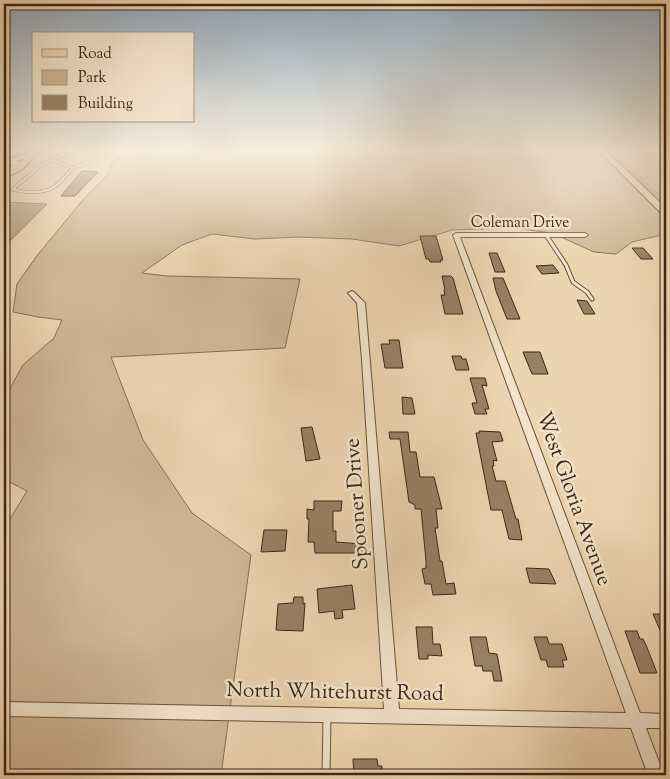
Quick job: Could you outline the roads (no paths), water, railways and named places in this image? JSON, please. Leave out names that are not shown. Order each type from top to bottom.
[{"type":"main road","points":[[639,186],[666,213]]},
{"type":"street","name":"Coleman Drive","points":[[456,236],[585,235]]},
{"type":"street","name":"West Gloria Avenue","points":[[456,236],[656,775]]},
{"type":"street","name":"Spooner Drive","points":[[352,293],[360,303],[362,322],[392,715]]},
{"type":"street","name":"North Whitehurst Road","points":[[4,709],[666,721]]},
{"type":"lane","points":[[16,186],[13,189],[19,192],[45,192],[56,186]]},
{"type":"lane","points":[[546,235],[566,266],[573,282],[587,292],[592,299]]},
{"type":"lane","points":[[326,775],[327,714]]}]
